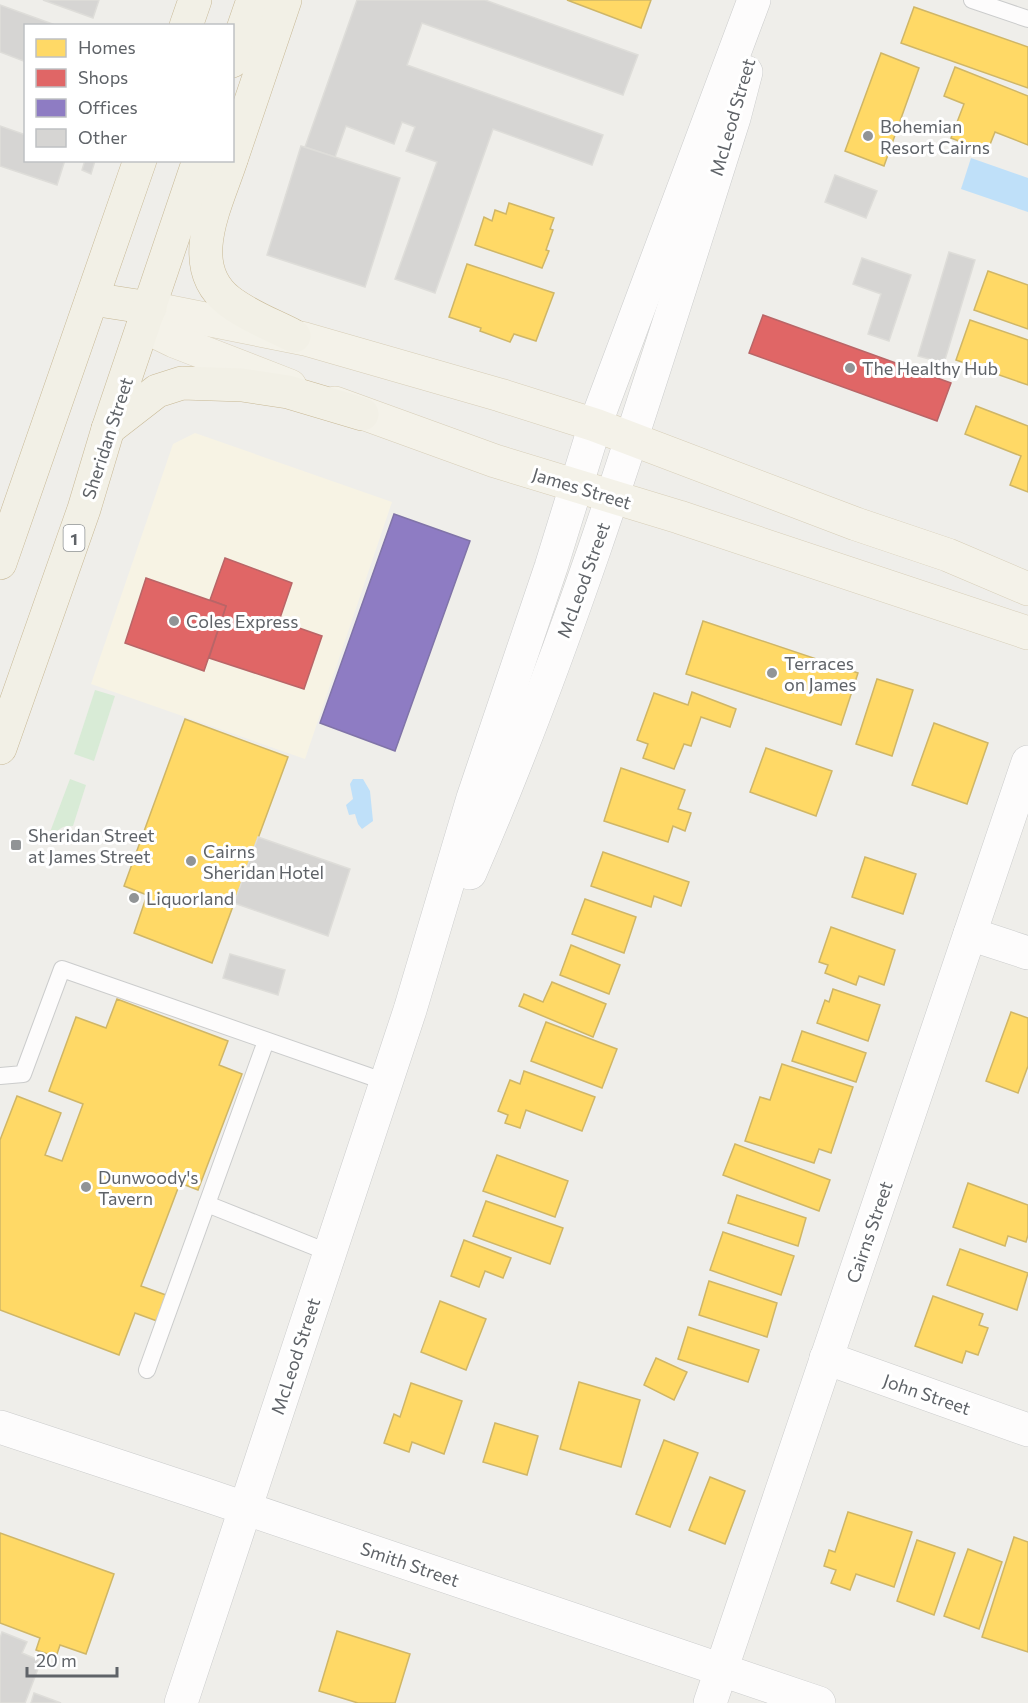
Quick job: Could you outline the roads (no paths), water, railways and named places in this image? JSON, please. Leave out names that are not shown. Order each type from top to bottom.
[{"type":"highway","points":[[187,24],[195,0]]},
{"type":"highway","points":[[234,55],[253,0]]},
{"type":"highway","points":[[234,153],[285,0]]},
{"type":"highway","points":[[0,563],[139,162]]},
{"type":"highway","name":"Sheridan Street","points":[[0,748],[80,520],[108,429],[198,162]]},
{"type":"highway","points":[[231,162],[206,241],[208,268],[217,289],[229,301],[294,336]]},
{"type":"highway","points":[[93,299],[146,317]]},
{"type":"highway","points":[[108,429],[157,391],[182,383],[242,385],[288,392],[362,414]]},
{"type":"main road","points":[[146,317],[294,336],[500,394],[631,437],[856,524],[948,555],[1028,589]]},
{"type":"main road","name":"James Street","points":[[146,317],[174,341],[362,414],[495,461],[679,517],[1028,633]]},
{"type":"street","name":"McLeod Street","points":[[180,1703],[410,1010],[473,798],[551,567],[595,425],[754,0]]},
{"type":"street","name":"McLeod Street","points":[[410,1010],[505,793],[612,498],[734,118],[763,0]]},
{"type":"street","name":"Cairns Street","points":[[710,1703],[1028,762]]},
{"type":"street","points":[[970,933],[1028,953]]},
{"type":"street","name":"John Street","points":[[826,1358],[1028,1430]]},
{"type":"street","name":"Smith Street","points":[[0,1427],[246,1508],[819,1703]]},
{"type":"lane","points":[[972,0],[1028,19]]},
{"type":"lane","points":[[0,1076],[23,1074],[62,969],[386,1082]]},
{"type":"lane","points":[[147,1370],[266,1041]]},
{"type":"lane","points":[[207,1204],[330,1253]]},
{"type":"water","points":[[971,158],[1028,178],[1028,212],[961,189]]},
{"type":"water","points":[[353,779],[363,779],[370,791],[373,821],[362,829],[355,814],[349,815],[346,805],[353,799],[350,784]]},
{"type":"place","name":"Bohemian Resort Cairns","points":[[868,136]]},
{"type":"place","name":"The Healthy Hub","points":[[850,368]]},
{"type":"place","name":"Coles Express","points":[[174,621]]},
{"type":"place","name":"Terraces on James","points":[[772,673]]},
{"type":"place","name":"Sheridan Street at James Street","points":[[16,845]]},
{"type":"place","name":"Cairns Sheridan Hotel","points":[[191,861]]},
{"type":"place","name":"Liquorland","points":[[134,898]]},
{"type":"place","name":"Dunwoody's Tavern","points":[[86,1187]]}]
